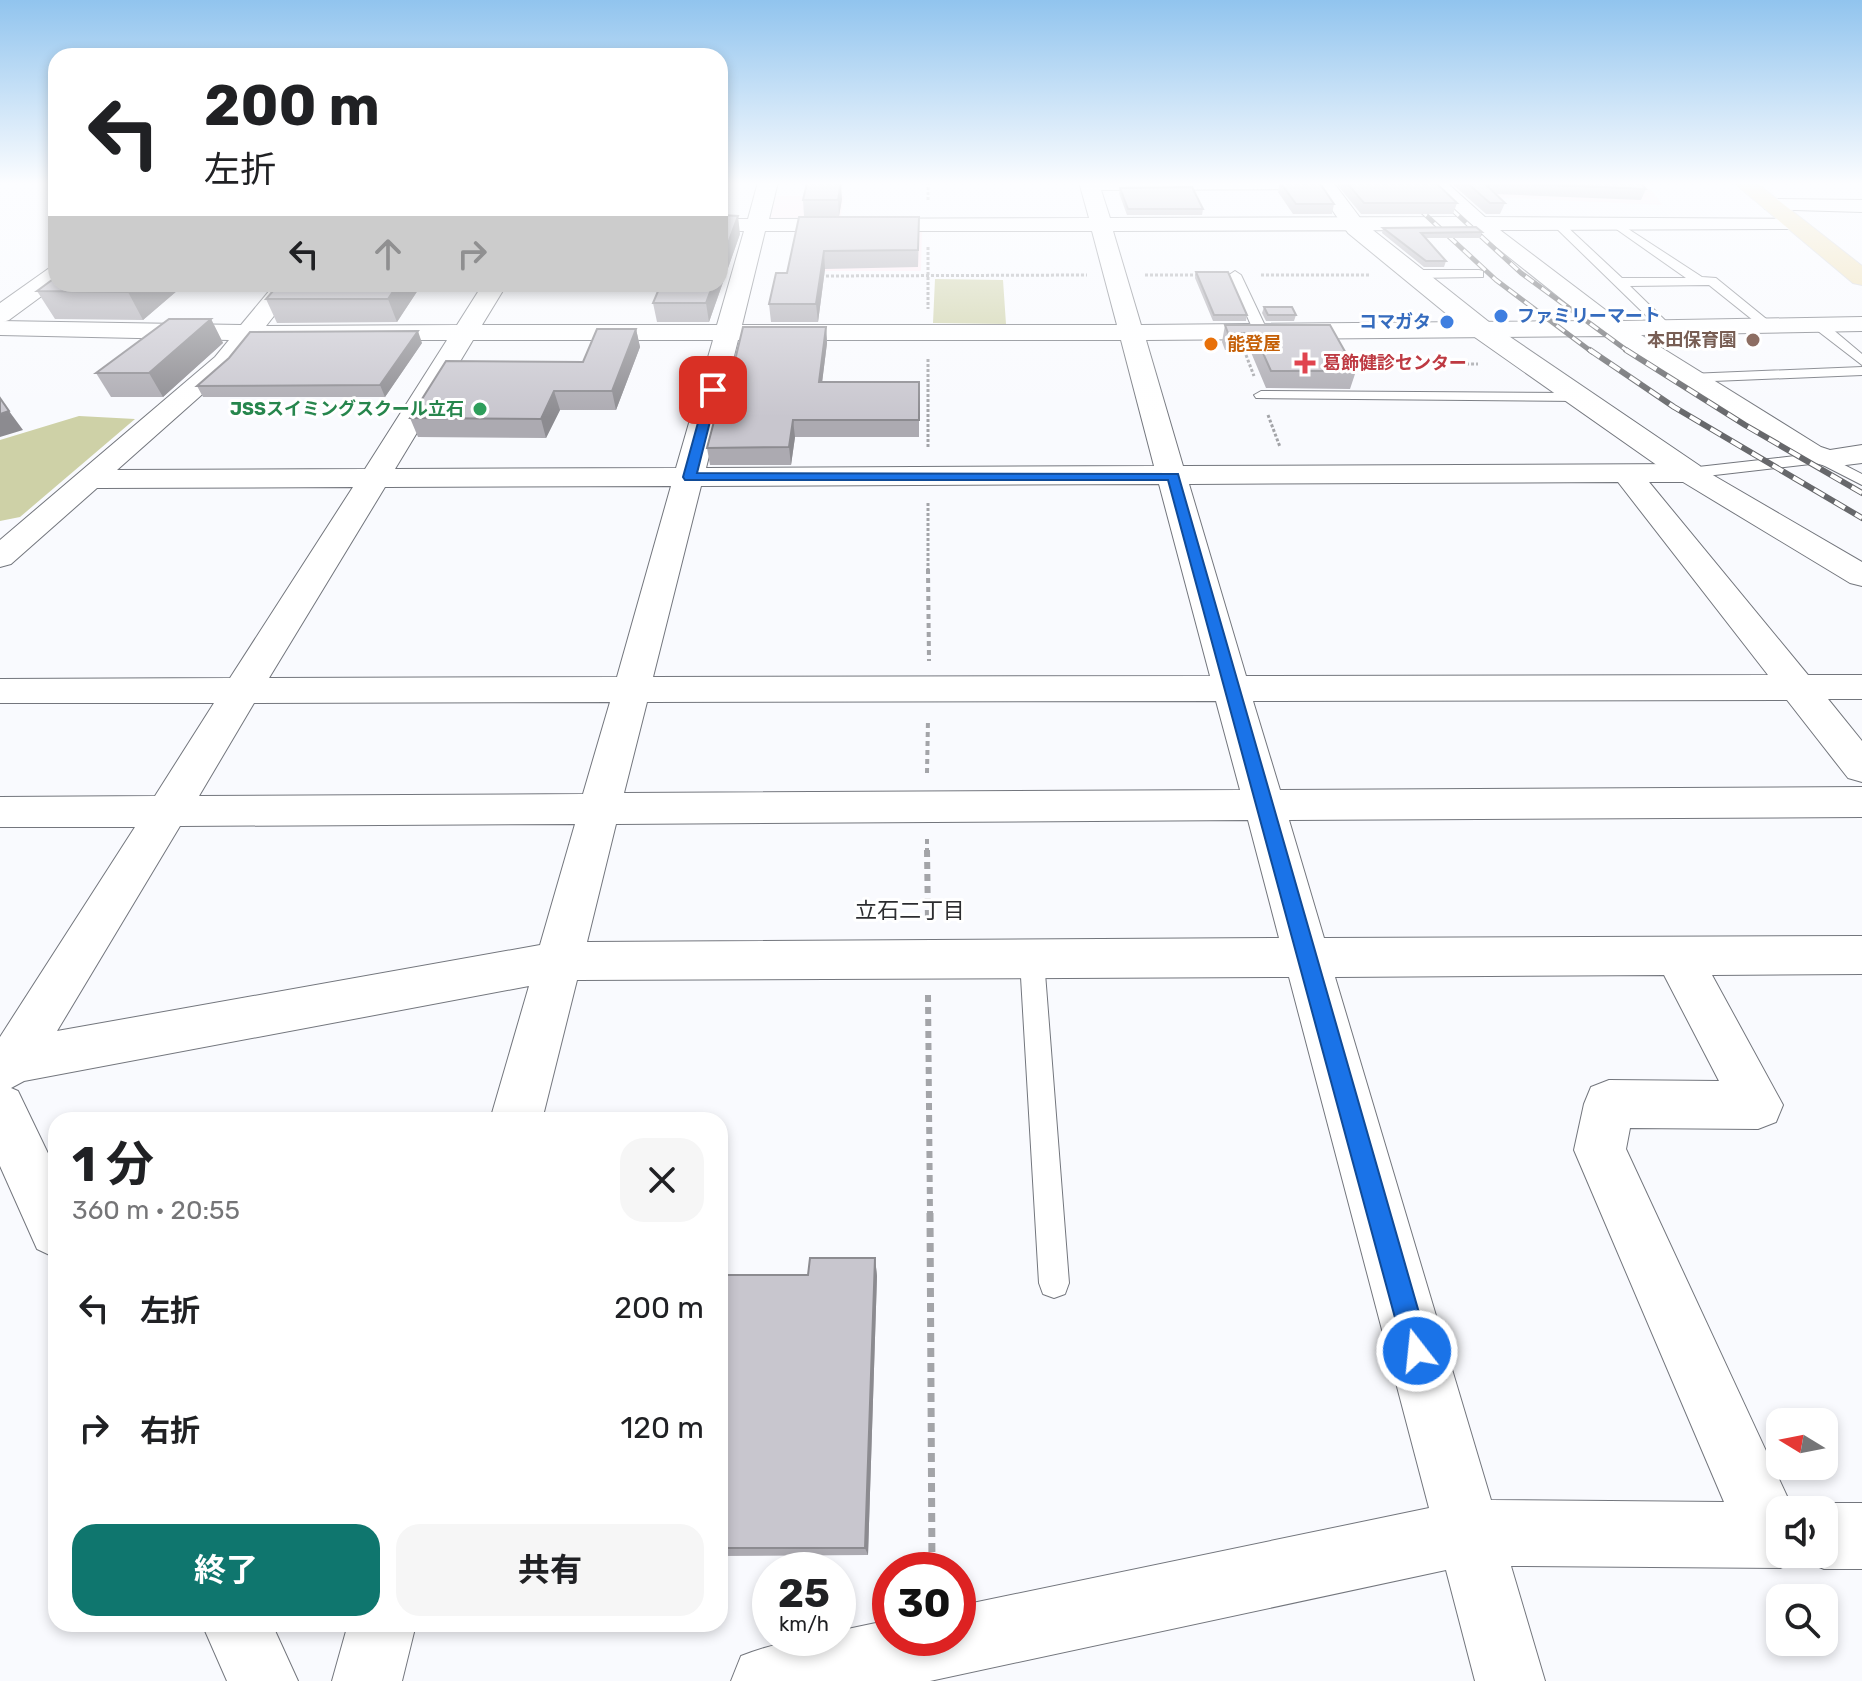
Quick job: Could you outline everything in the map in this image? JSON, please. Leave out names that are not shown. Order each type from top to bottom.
[{"type":"main road","points":[[1840,260],[1862,278]]},
{"type":"street","points":[[518,1112],[747,260]]},
{"type":"street","points":[[1112,260],[1510,1681]]},
{"type":"street","points":[[1397,260],[1485,332],[1689,473],[1862,576]]},
{"type":"street","points":[[1524,260],[1611,329],[1821,458],[1862,454]]},
{"type":"street","points":[[0,315],[48,280]]},
{"type":"street","points":[[4,547],[91,479],[224,362],[281,292]]},
{"type":"street","points":[[4,1080],[490,292]]},
{"type":"street","points":[[0,328],[463,334],[1485,332],[1862,324]]},
{"type":"street","points":[[91,479],[1689,473]]},
{"type":"street","points":[[1628,475],[1862,768]]},
{"type":"street","points":[[0,691],[1862,687]]},
{"type":"street","points":[[0,812],[1862,802]]},
{"type":"street","points":[[1677,955],[1758,1105],[1609,1104],[1600,1150],[1772,1496]]},
{"type":"street","points":[[4,1080],[559,961],[1862,955]]},
{"type":"street","points":[[4,1080],[48,1207]]},
{"type":"street","points":[[766,1681],[1468,1533],[1766,1536]]},
{"type":"street","points":[[1838,1536],[1862,1536]]},
{"type":"street","points":[[240,1632],[263,1681]]},
{"type":"street","points":[[367,1681],[380,1632]]},
{"type":"lane","points":[[1596,260],[1667,328]]},
{"type":"lane","points":[[1669,260],[1699,281]]},
{"type":"lane","points":[[1414,275],[1479,274]]},
{"type":"lane","points":[[1235,275],[1261,332]]},
{"type":"lane","points":[[1619,282],[1712,281],[1769,326]]},
{"type":"lane","points":[[1819,325],[1862,361]]},
{"type":"lane","points":[[1689,378],[1862,371]]},
{"type":"lane","points":[[1261,395],[1578,397]]},
{"type":"lane","points":[[1689,473],[1821,458],[1862,480]]},
{"type":"lane","points":[[1032,960],[1054,1283]]},
{"type":"path","points":[[928,260],[927,808],[932,1552]]},
{"type":"path","points":[[816,276],[1414,275]]},
{"type":"shaded area","points":[[813,260],[921,260],[921,271],[816,271]]},
{"type":"green space","points":[[935,279],[1003,280],[1006,324],[933,323]]},
{"type":"green space","points":[[79,416],[135,419],[20,517],[0,521],[0,440]]},
{"type":"building","points":[[790,260],[823,260],[816,304],[769,304],[776,273],[787,273]]},
{"type":"building","points":[[1196,272],[1228,272],[1247,315],[1214,315]]},
{"type":"building","points":[[48,283],[48,291],[37,291]]},
{"type":"building","points":[[272,292],[393,292],[388,299],[266,299]]},
{"type":"building","points":[[658,292],[710,292],[706,303],[653,303]]},
{"type":"building","points":[[1264,307],[1292,307],[1296,315],[1268,315]]},
{"type":"building","points":[[169,319],[211,319],[149,373],[96,373]]},
{"type":"building","points":[[1225,325],[1330,325],[1356,371],[1271,371],[1254,333],[1228,333]]},
{"type":"building","points":[[743,327],[826,327],[819,382],[919,382],[919,420],[793,420],[789,447],[707,448],[717,410],[723,410]]},
{"type":"building","points":[[597,329],[636,329],[612,391],[554,391],[541,419],[410,418],[446,361],[583,362]]},
{"type":"building","points":[[418,331],[380,385],[197,386],[229,358],[250,332]]},
{"type":"building","points":[[0,398],[9,411],[0,414]]},
{"type":"building","points":[[810,1258],[875,1258],[865,1548],[728,1548],[728,1275],[808,1275]]},
{"type":"railway","points":[[1475,260],[1592,352]]},
{"type":"railway","points":[[1507,260],[1628,351]]},
{"type":"railway","points":[[1590,350],[1674,407],[1862,518]]},
{"type":"railway","points":[[1628,351],[1745,425],[1862,493]]},
{"type":"place","name":"ファミリーマート","points":[[1501,316]]},
{"type":"place","name":"コマガタ","points":[[1447,322]]},
{"type":"place","name":"本田保育園","points":[[1753,340]]},
{"type":"place","name":"能登屋","points":[[1211,344]]},
{"type":"place","name":"葛飾健診センター","points":[[1305,363]]},
{"type":"place","name":"JSSスイミングスクール立石","points":[[480,409]]},
{"type":"district","name":"立石二丁目","points":[[910,910]]},
{"type":"route","points":[[713,390],[690,477],[1173,477],[1417,1351]]}]
